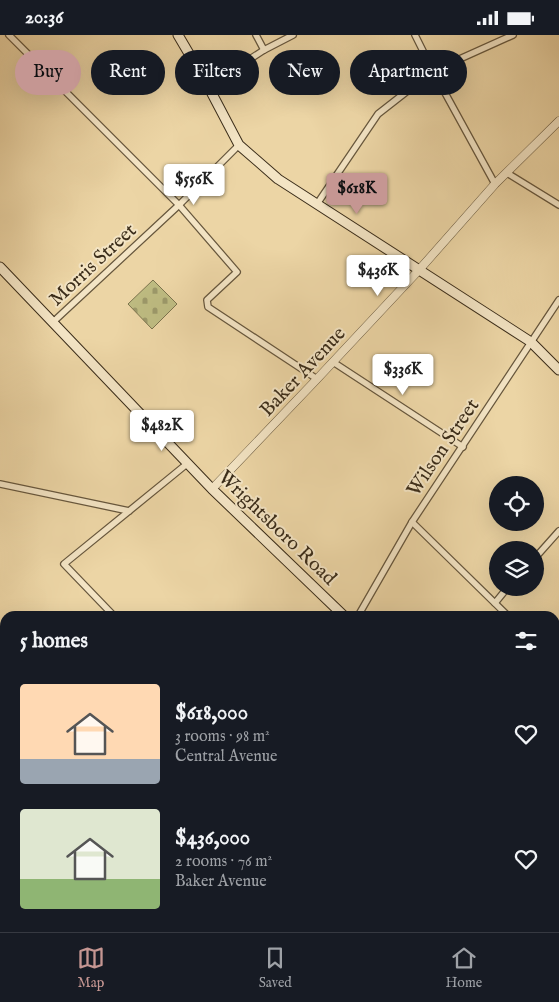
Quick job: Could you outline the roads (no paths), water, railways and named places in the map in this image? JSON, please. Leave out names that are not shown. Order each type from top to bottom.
[{"type":"main road","points":[[178,35],[187,50]]},
{"type":"main road","points":[[213,95],[239,145],[278,179],[532,342],[559,370]]},
{"type":"main road","name":"Wrightsboro Road","points":[[0,267],[212,489],[339,611]]},
{"type":"street","points":[[9,35],[179,205],[237,272],[207,300],[208,307],[318,379]]},
{"type":"street","points":[[256,35],[264,50]]},
{"type":"street","points":[[259,53],[293,35]]},
{"type":"street","points":[[415,35],[422,50]]},
{"type":"street","points":[[467,56],[512,35]]},
{"type":"street","points":[[317,204],[378,114],[402,95]]},
{"type":"street","points":[[446,95],[496,185]]},
{"type":"street","name":"Baker Avenue","points":[[212,489],[318,379],[496,185],[559,121]]},
{"type":"street","name":"Morris Street","points":[[52,323],[179,205],[239,145]]},
{"type":"street","points":[[508,173],[559,205]]},
{"type":"street","name":"Wilson Street","points":[[361,611],[412,522],[559,300]]},
{"type":"street","points":[[333,362],[462,447]]},
{"type":"street","points":[[109,611],[64,565],[188,463]]},
{"type":"street","points":[[0,484],[129,511]]},
{"type":"street","points":[[412,522],[503,611]]},
{"type":"street","points":[[544,548],[559,531]]},
{"type":"street","points":[[494,603],[500,596]]}]
